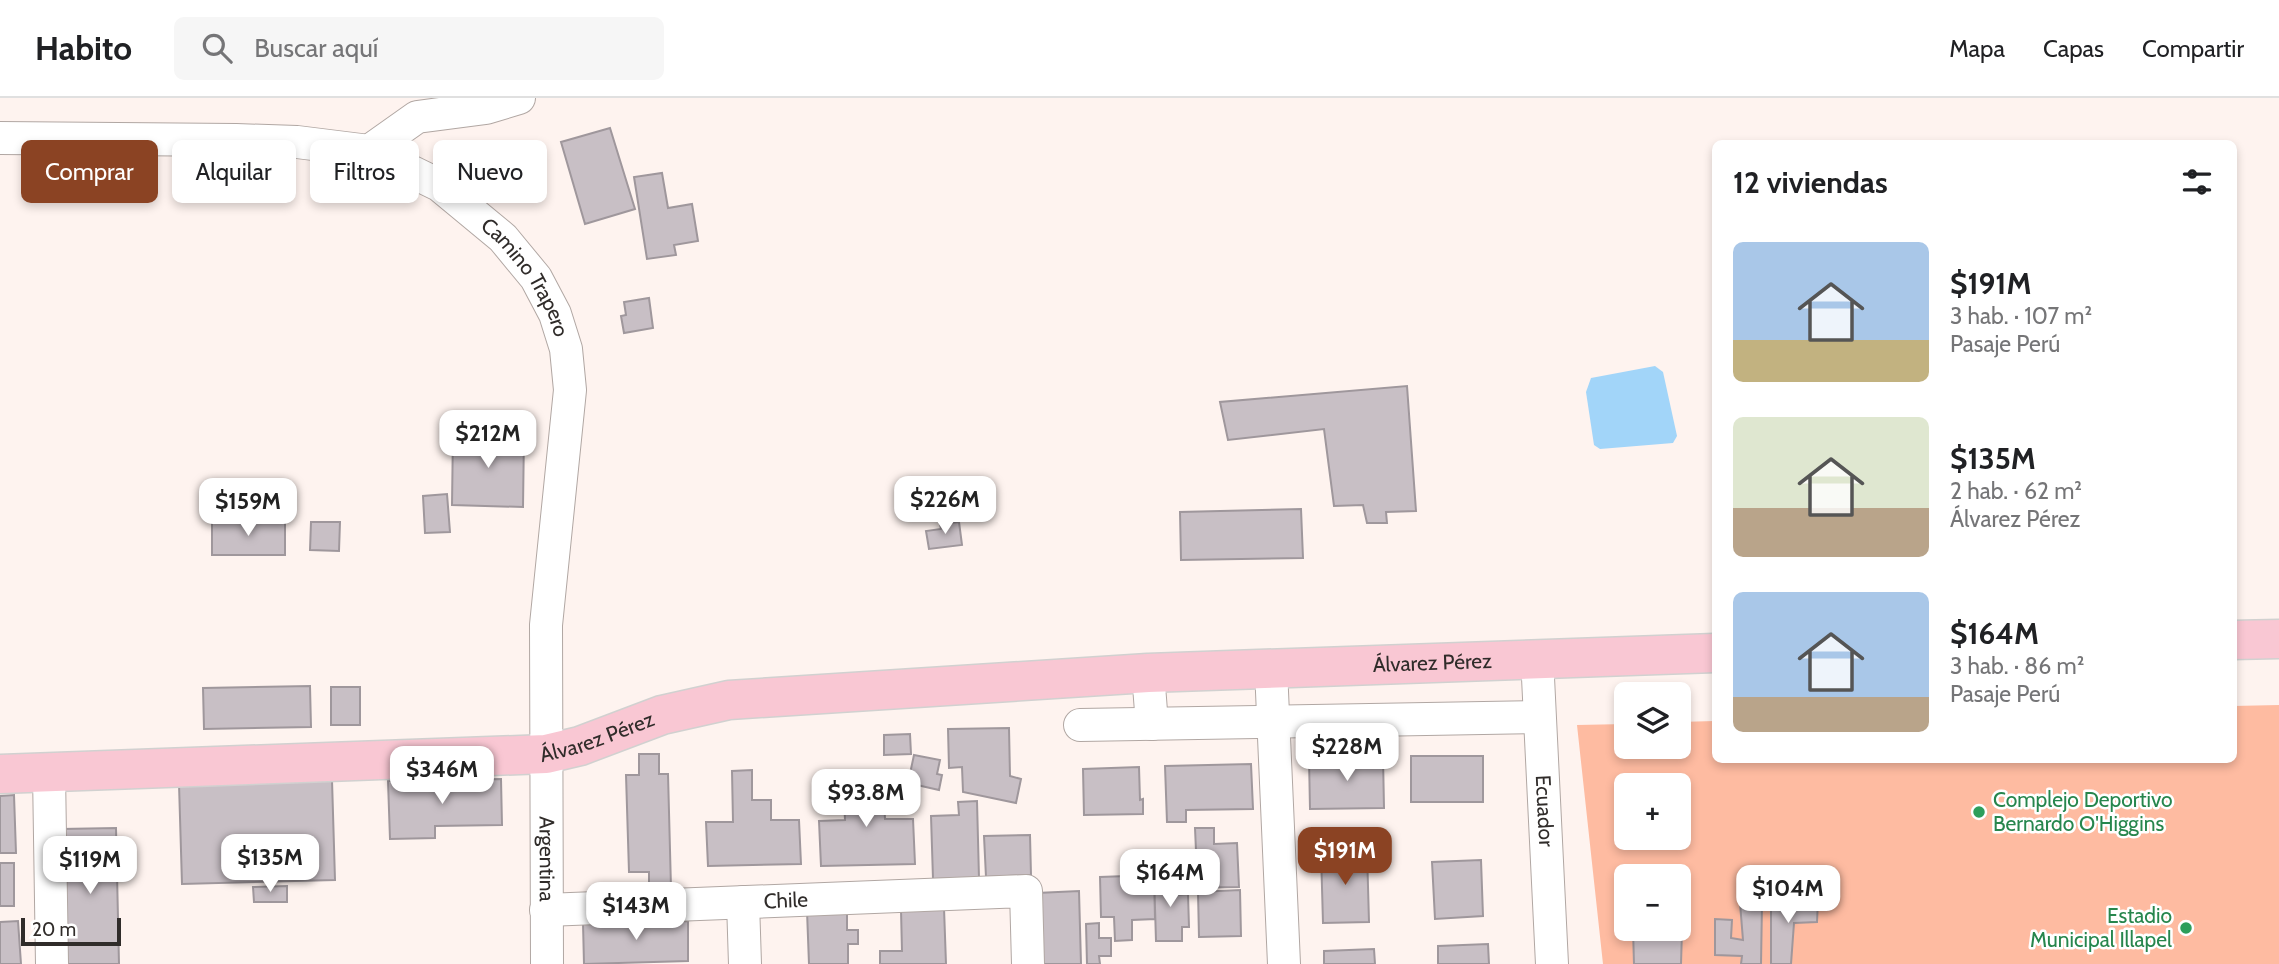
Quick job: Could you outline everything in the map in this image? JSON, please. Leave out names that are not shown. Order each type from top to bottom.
[{"type":"main road","points":[[2237,640],[2279,639]]},
{"type":"main road","name":"Álvarez Pérez","points":[[0,774],[547,754],[580,746],[662,715],[729,700],[1148,673],[1536,657],[1712,653]]},
{"type":"street","points":[[385,140],[417,117],[485,108],[519,98]]},
{"type":"street","name":"Camino Trapero","points":[[0,138],[236,140],[310,144]]},
{"type":"street","name":"Camino Trapero","points":[[419,175],[439,185],[503,238],[536,278],[555,314],[566,349],[570,390],[545,625],[547,754]]},
{"type":"street","name":"Ecuador","points":[[1536,657],[1552,964]]},
{"type":"street","points":[[1271,668],[1284,964]]},
{"type":"street","points":[[1148,673],[1152,724]]},
{"type":"street","points":[[1080,725],[1539,717]]},
{"type":"street","name":"Argentina","points":[[547,754],[547,964]]},
{"type":"street","points":[[48,773],[52,964]]},
{"type":"street","name":"Chile","points":[[547,909],[1026,891],[1028,964]]},
{"type":"street","points":[[743,902],[745,964]]},
{"type":"shaded area","name":"Complejo Deportivo Bernardo O'Higgins","points":[[2279,705],[2279,964],[1603,964],[1577,725],[1614,724],[1614,759],[1691,759],[1691,722],[1712,721],[1712,763],[2237,763],[2237,706]]},
{"type":"water","points":[[1655,366],[1663,372],[1677,436],[1673,443],[1600,449],[1594,445],[1586,392],[1591,378]]},
{"type":"building","points":[[610,128],[635,209],[585,224],[561,142]]},
{"type":"building","points":[[662,173],[668,208],[692,204],[698,241],[674,245],[676,255],[647,259],[634,177]]},
{"type":"building","points":[[649,298],[653,328],[624,333],[621,316],[626,315],[624,302]]},
{"type":"building","points":[[1407,386],[1416,511],[1386,512],[1387,523],[1367,523],[1363,505],[1334,506],[1324,429],[1228,440],[1220,402]]},
{"type":"building","points":[[453,432],[524,434],[523,507],[452,505]]},
{"type":"building","points":[[447,494],[450,532],[425,533],[423,496]]},
{"type":"building","points":[[1301,509],[1303,558],[1181,560],[1180,512]]},
{"type":"building","points":[[212,520],[285,520],[285,555],[212,555]]},
{"type":"building","points":[[311,522],[340,522],[339,551],[310,550]]},
{"type":"building","points":[[959,522],[962,545],[929,549],[926,531],[941,529],[940,524]]},
{"type":"building","points":[[310,686],[311,727],[204,729],[203,688]]},
{"type":"building","points":[[331,687],[360,687],[360,725],[331,725]]},
{"type":"building","points":[[1009,728],[1010,776],[1021,779],[1016,803],[963,792],[962,767],[949,768],[948,729]]},
{"type":"building","points":[[910,734],[911,754],[884,755],[884,735]]},
{"type":"building","points":[[639,754],[659,754],[659,774],[668,774],[671,888],[649,888],[649,872],[629,872],[626,775],[639,775]]},
{"type":"building","points":[[914,755],[940,760],[937,774],[942,775],[939,790],[908,783]]},
{"type":"building","points":[[1411,756],[1483,756],[1483,802],[1411,802]]},
{"type":"building","points":[[1383,757],[1384,808],[1310,809],[1309,758]]},
{"type":"building","points":[[1251,764],[1253,809],[1186,810],[1186,822],[1167,822],[1165,766]]},
{"type":"building","points":[[1139,767],[1143,814],[1084,815],[1083,769]]},
{"type":"building","points":[[752,770],[752,800],[771,800],[771,820],[799,820],[801,864],[708,866],[706,822],[733,822],[732,771]]},
{"type":"building","points":[[883,775],[885,819],[913,819],[915,864],[821,866],[819,821],[845,820],[843,776]]},
{"type":"building","points":[[501,779],[502,825],[435,826],[435,838],[390,839],[388,781]]},
{"type":"building","points":[[332,780],[335,880],[182,884],[179,784]]},
{"type":"building","points":[[14,795],[16,853],[0,853],[0,796]]},
{"type":"building","points":[[977,801],[979,878],[933,879],[931,816],[959,815],[958,802]]},
{"type":"building","points":[[116,828],[119,964],[64,964],[61,829]]},
{"type":"building","points":[[1195,828],[1214,828],[1214,844],[1237,843],[1239,887],[1179,888],[1178,867],[1172,868],[1172,851],[1196,851]]},
{"type":"building","points":[[1030,835],[1031,875],[986,877],[984,836]]},
{"type":"building","points":[[1367,851],[1369,922],[1323,923],[1321,852]]},
{"type":"building","points":[[1481,860],[1483,916],[1435,919],[1432,862]]},
{"type":"building","points":[[0,863],[14,863],[14,906],[0,906]]},
{"type":"building","points":[[1174,873],[1175,895],[1188,894],[1189,927],[1182,927],[1182,941],[1156,941],[1154,874]]},
{"type":"building","points":[[1154,875],[1155,919],[1132,920],[1132,940],[1115,941],[1114,917],[1101,917],[1100,877]]},
{"type":"building","points":[[287,886],[287,902],[254,902],[253,887]]},
{"type":"building","points":[[1240,890],[1241,936],[1199,937],[1198,892]]},
{"type":"building","points":[[1079,891],[1081,964],[1039,964],[1037,893]]},
{"type":"building","points":[[1771,899],[1818,900],[1817,922],[1794,923],[1791,964],[1771,964]]},
{"type":"building","points":[[1740,903],[1762,904],[1761,964],[1741,964],[1742,956],[1715,955],[1715,919],[1732,920],[1731,938],[1743,940]]},
{"type":"building","points":[[944,908],[946,964],[880,964],[880,951],[902,951],[901,910]]},
{"type":"building","points":[[847,910],[847,930],[858,930],[858,944],[848,944],[848,964],[809,964],[807,911]]},
{"type":"building","points":[[18,921],[21,964],[0,964],[0,922]]},
{"type":"building","points":[[688,921],[688,961],[584,964],[583,923]]},
{"type":"building","points":[[1099,923],[1099,938],[1111,938],[1111,956],[1099,956],[1100,964],[1087,964],[1086,924]]},
{"type":"building","points":[[1633,941],[1682,941],[1681,964],[1634,964]]},
{"type":"building","points":[[1488,944],[1489,964],[1438,964],[1438,946]]},
{"type":"building","points":[[1374,949],[1375,964],[1324,964],[1324,951]]},
{"type":"place","name":"Complejo Deportivo Bernardo O'Higgins","points":[[1979,812]]},
{"type":"place","name":"Estadio Municipal Illapel","points":[[2186,928]]}]
